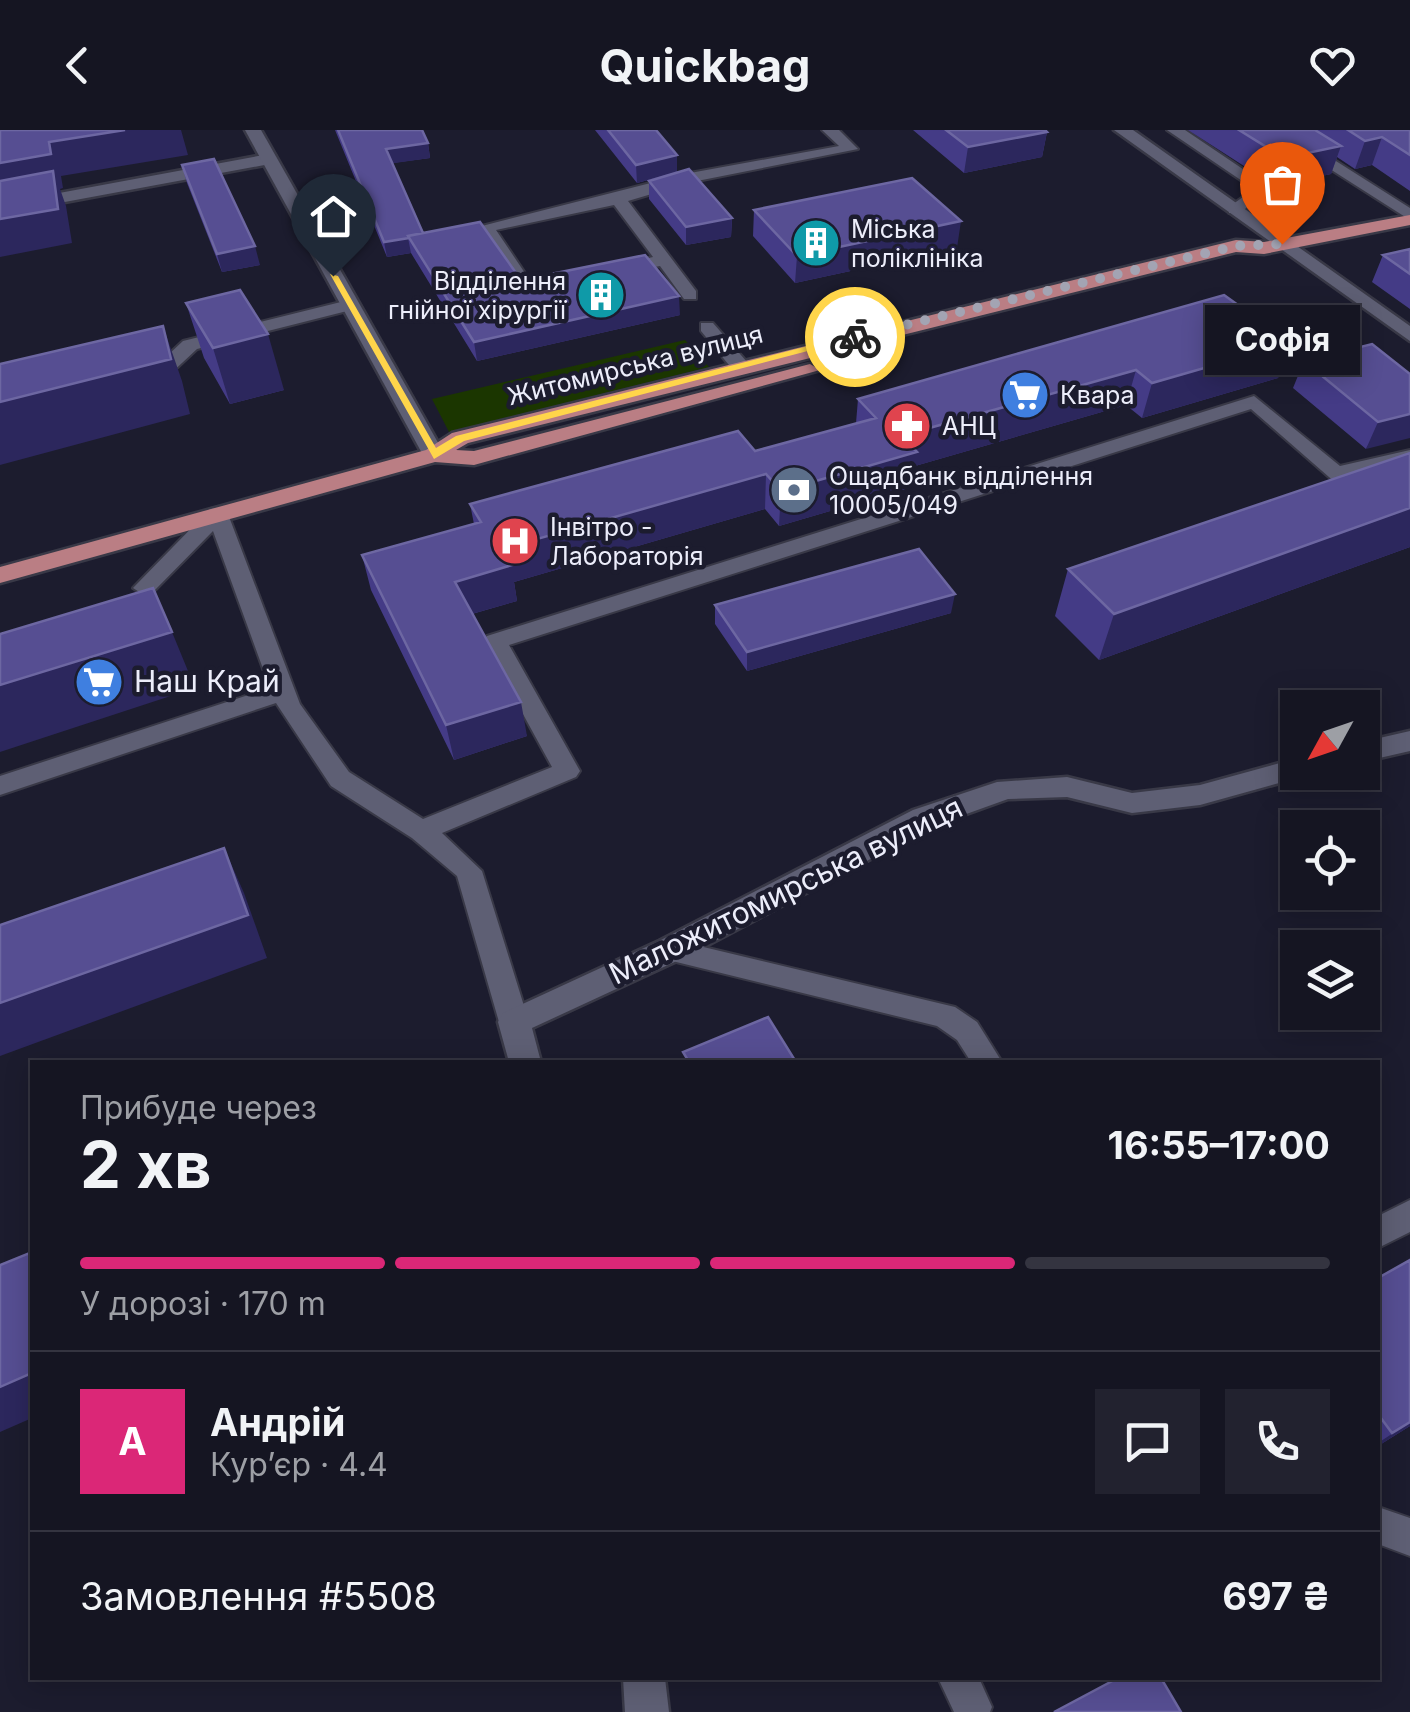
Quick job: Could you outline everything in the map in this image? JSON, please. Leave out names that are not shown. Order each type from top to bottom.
[{"type":"main road","name":"Житомирська вулиця","points":[[0,575],[434,455],[460,438],[740,366],[1236,246],[1273,246],[1410,217]]},
{"type":"main road","points":[[434,455],[474,458],[928,338],[1253,260],[1273,246]]},
{"type":"street","points":[[253,130],[434,455]]},
{"type":"street","points":[[1122,130],[1235,210],[1273,246],[1410,335]]},
{"type":"street","points":[[0,210],[269,159]]},
{"type":"street","points":[[1380,748],[1410,742]]},
{"type":"street","name":"Маложитомирська вулиця","points":[[514,1022],[670,950],[923,818],[1007,788],[1067,786],[1132,804],[1200,795],[1280,773]]},
{"type":"street","points":[[514,1022],[524,1060]]},
{"type":"street","points":[[644,1680],[648,1712]]},
{"type":"lane","points":[[567,282],[528,292],[486,226],[618,199],[690,178],[850,149],[830,130]]},
{"type":"lane","points":[[1175,130],[1266,190],[1249,196],[1235,210]]},
{"type":"lane","points":[[1277,130],[1410,217]]},
{"type":"lane","points":[[618,199],[690,294]]},
{"type":"lane","points":[[606,274],[664,260]]},
{"type":"lane","points":[[124,382],[161,372],[190,344],[349,305]]},
{"type":"lane","points":[[708,327],[740,366]]},
{"type":"lane","points":[[421,831],[567,771],[496,642],[1254,402],[1340,472],[1351,486],[1297,506]]},
{"type":"lane","points":[[1340,472],[1410,456]]},
{"type":"lane","points":[[144,588],[217,514],[283,692],[340,778],[421,831],[468,871],[514,1022]]},
{"type":"lane","points":[[0,786],[283,692]]},
{"type":"lane","points":[[670,950],[945,1016],[967,1030],[986,1060]]},
{"type":"lane","points":[[1380,1232],[1410,1215]]},
{"type":"lane","points":[[1380,1527],[1410,1537]]},
{"type":"green space","points":[[685,340],[709,367],[449,432],[432,399]]},
{"type":"building","points":[[0,130],[125,130],[49,142],[51,154],[0,163]]},
{"type":"building","points":[[338,130],[422,130],[428,143],[386,149],[423,233],[384,242]]},
{"type":"building","points":[[608,130],[656,130],[677,155],[636,165]]},
{"type":"building","points":[[946,130],[1045,130],[1047,132],[968,147]]},
{"type":"building","points":[[1239,130],[1315,130],[1341,146],[1284,158]]},
{"type":"building","points":[[1348,130],[1410,130],[1410,155],[1382,137],[1365,141]]},
{"type":"building","points":[[214,159],[255,246],[217,254],[182,165]]},
{"type":"building","points":[[689,169],[732,218],[686,227],[649,181]]},
{"type":"building","points":[[53,171],[58,209],[0,219],[0,181]]},
{"type":"building","points":[[912,178],[961,221],[797,256],[754,210]]},
{"type":"building","name":"Відділення гнійної хірургії","points":[[480,222],[521,280],[645,255],[679,296],[474,342],[408,236]]},
{"type":"building","points":[[1410,249],[1410,274],[1383,255]]},
{"type":"building","points":[[240,290],[268,334],[213,348],[186,303]]},
{"type":"building","points":[[1224,295],[1291,343],[1152,383],[1136,370],[901,436],[917,452],[781,491],[766,474],[502,549],[512,565],[455,582],[521,702],[446,725],[362,555],[481,522],[470,504],[738,431],[755,451],[876,418],[858,399]]},
{"type":"building","points":[[163,326],[171,359],[0,402],[0,364]]},
{"type":"building","points":[[1372,344],[1410,374],[1410,414],[1378,422],[1304,361]]},
{"type":"building","points":[[1410,453],[1410,508],[1114,614],[1068,569]]},
{"type":"building","points":[[919,549],[955,594],[747,652],[715,605]]},
{"type":"building","points":[[153,588],[172,632],[0,685],[0,634]]},
{"type":"building","points":[[224,848],[248,915],[0,1003],[0,925]]},
{"type":"building","points":[[768,1017],[795,1060],[688,1060],[683,1052]]},
{"type":"building","points":[[30,1253],[30,1374],[0,1387],[0,1265]]},
{"type":"building","points":[[1410,1260],[1410,1422],[1392,1433],[1380,1417],[1380,1277]]},
{"type":"building","points":[[1114,1680],[1162,1680],[1181,1712],[1054,1712]]},
{"type":"way so far","points":[[855,337],[1236,246],[1264,248],[1282,244]]},
{"type":"place","name":"Міська поліклініка","points":[[816,243]]},
{"type":"place","name":"Софія","points":[[1282,244]]},
{"type":"place","name":"Відділення гнійної хірургії","points":[[601,295]]},
{"type":"place","name":"Квара","points":[[1025,395]]},
{"type":"place","name":"АНЦ","points":[[907,426]]},
{"type":"place","name":"Ощадбанк відділення 10005/049","points":[[794,490]]},
{"type":"place","name":"Інвітро - Лабораторія","points":[[515,541]]},
{"type":"place","name":"Наш Край","points":[[99,682]]},
{"type":"route","points":[[333,276],[434,455],[460,438],[855,337]]}]
